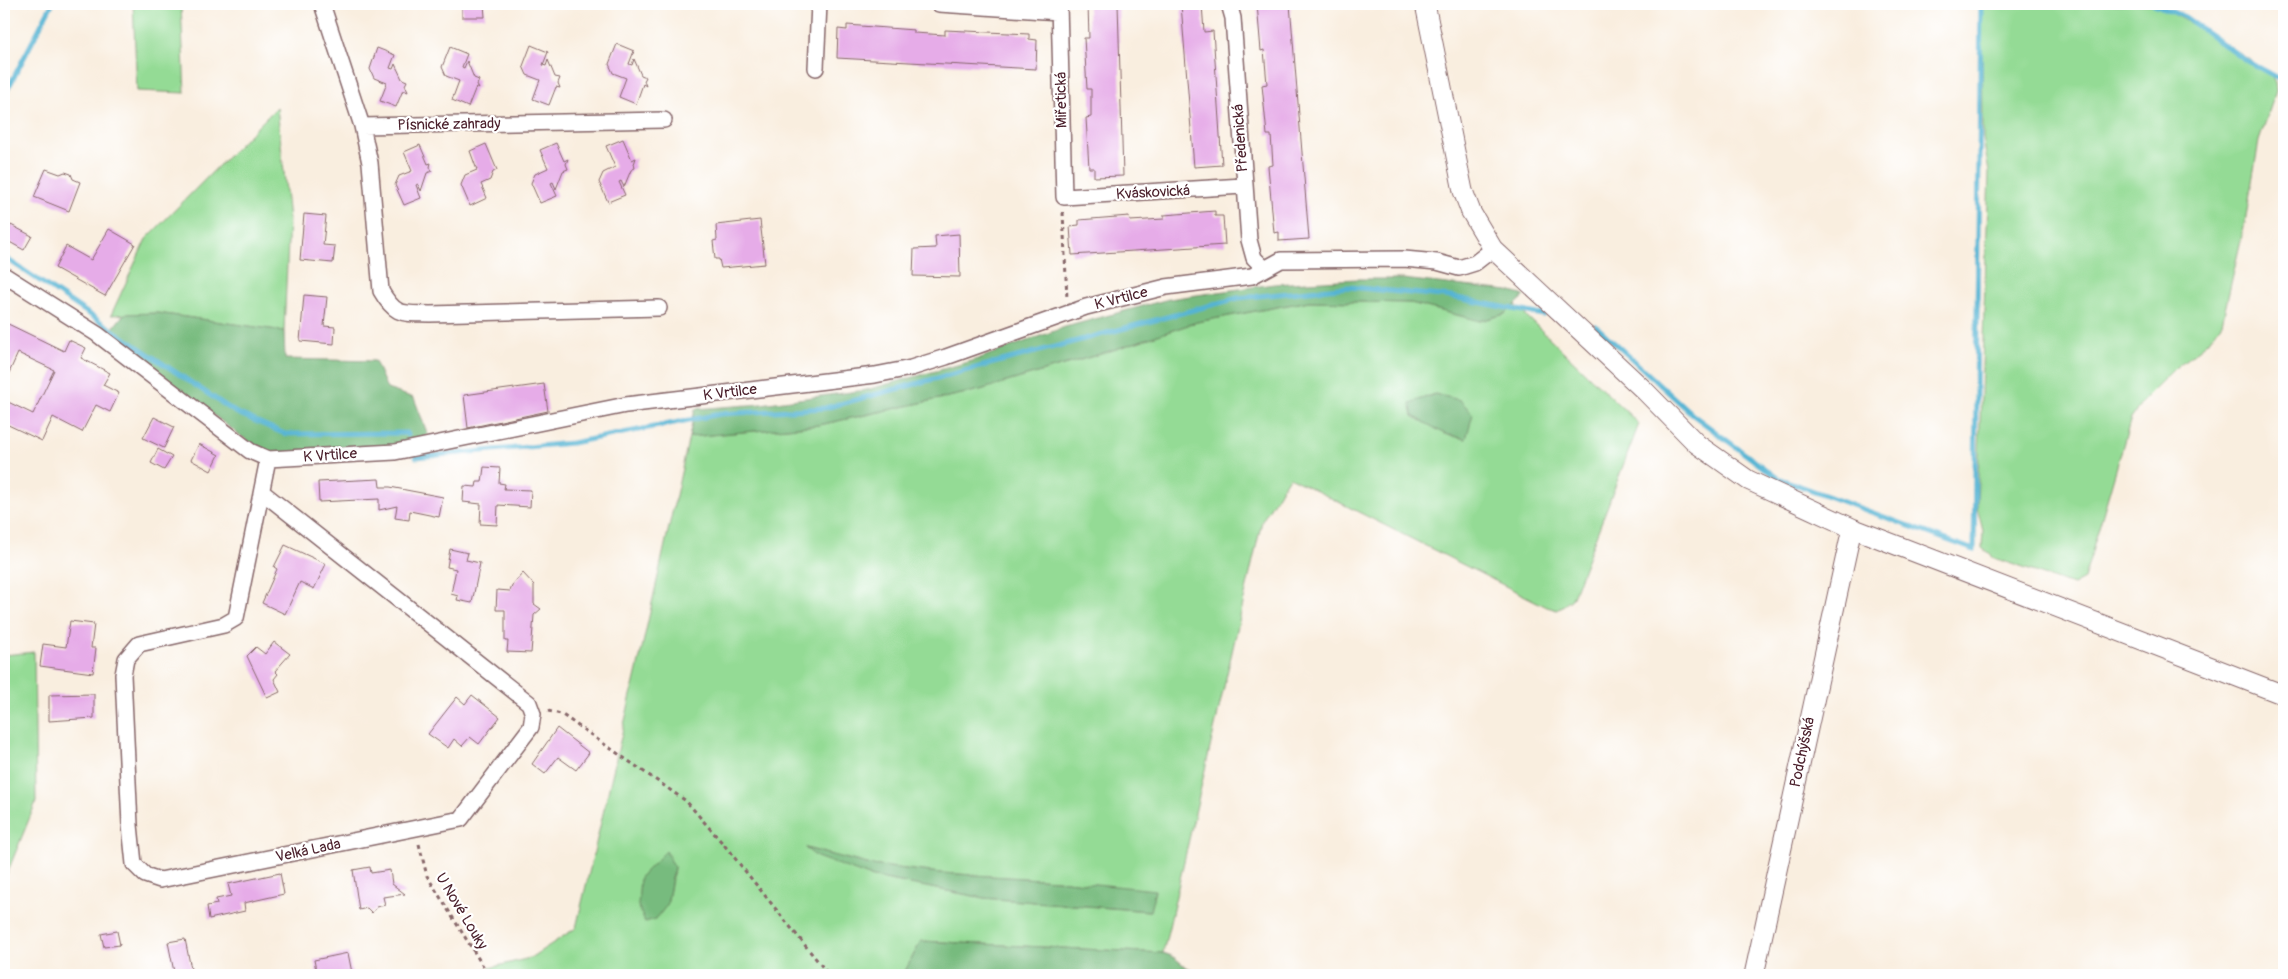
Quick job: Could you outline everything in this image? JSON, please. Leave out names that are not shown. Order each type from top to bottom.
[{"type":"street","points":[[322,4],[362,126],[370,163],[381,291],[390,306],[402,313],[430,314],[660,308]]},
{"type":"street","points":[[816,68],[819,4]]},
{"type":"street","points":[[939,4],[1059,8]]},
{"type":"street","name":"Předenická","points":[[1229,4],[1233,18],[1243,186],[1250,249],[1254,258],[1264,268]]},
{"type":"street","points":[[1425,4],[1463,191],[1471,212],[1493,249],[1645,391],[1697,444],[1748,480],[1852,528],[2284,695]]},
{"type":"street","name":"Miřetická","points":[[1059,8],[1064,197]]},
{"type":"street","name":"Písnické zahrady","points":[[362,126],[664,120]]},
{"type":"street","name":"Kváskovická","points":[[1064,197],[1243,186]]},
{"type":"street","name":"K Vrtilce","points":[[4,275],[97,334],[250,451],[268,459],[395,452],[626,405],[893,372],[938,360],[1086,307],[1166,287],[1252,276],[1281,260],[1404,259],[1437,262],[1459,268],[1475,262],[1493,249]]},
{"type":"street","name":"Velká Lada","points":[[268,459],[236,618],[224,625],[139,644],[126,659],[123,675],[130,825],[134,864],[145,875],[160,880],[461,819],[531,727],[532,714]]},
{"type":"street","points":[[262,492],[529,703],[532,714]]},
{"type":"street","name":"Podchýšská","points":[[1754,975],[1852,528]]},
{"type":"path","points":[[1064,197],[1062,207],[1068,315]]},
{"type":"path","points":[[532,714],[550,711],[561,714],[686,801],[725,846],[829,975]]},
{"type":"path","name":"U Nové Louky","points":[[415,828],[427,876],[486,971],[486,975]]},
{"type":"green space","points":[[133,4],[181,4],[185,93],[137,91]]},
{"type":"green space","points":[[1983,4],[2152,4],[2198,27],[2227,45],[2270,73],[2275,82],[2276,91],[2259,141],[2245,222],[2222,323],[2208,342],[2175,368],[2147,396],[2131,418],[2084,579],[2073,585],[1994,558],[1982,548],[1983,531],[1977,507],[1989,172],[1983,138]]},
{"type":"green space","points":[[277,107],[289,219],[284,331],[157,313],[111,315],[146,239]]},
{"type":"green space","points":[[1356,279],[1403,279],[1508,291],[1525,296],[1505,314],[1480,321],[1411,303],[1309,301],[1197,322],[1107,352],[980,390],[819,425],[689,437],[695,409],[761,404],[866,390],[972,361],[1065,327],[1169,299],[1274,284]]},
{"type":"green space","points":[[1309,301],[1411,303],[1480,321],[1505,314],[1515,305],[1639,424],[1572,599],[1557,610],[1547,607],[1289,477],[1262,521],[1163,953],[921,941],[903,975],[477,975],[477,971],[530,958],[576,928],[640,657],[689,437],[819,425],[980,390],[1107,352],[1197,322]],"holes":[[[1435,394],[1466,439],[1445,434],[1410,404]],[[806,848],[871,865],[940,873],[1056,880],[1155,891],[1149,911],[984,898],[869,876]],[[666,851],[674,868],[667,905]]]},
{"type":"green space","points":[[157,313],[284,331],[285,359],[375,361],[387,389],[414,398],[428,435],[400,446],[296,458],[265,451],[242,437],[108,334],[124,314]]},
{"type":"green space","points":[[1435,394],[1460,400],[1473,414],[1466,439],[1445,434],[1413,416],[1410,403]]},
{"type":"green space","points":[[34,652],[36,802],[4,881],[4,655]]},
{"type":"green space","points":[[805,848],[871,865],[940,873],[1056,880],[1155,890],[1150,911],[984,898],[869,876],[817,857]]},
{"type":"green space","points":[[666,851],[674,867],[667,905],[656,919],[645,922],[638,906],[640,877]]},
{"type":"green space","points":[[921,941],[1163,953],[1194,970],[1247,975],[903,975]]},
{"type":"building","points":[[462,4],[484,4],[485,17],[462,17]]},
{"type":"building","points":[[1088,4],[1118,4],[1123,176],[1094,177],[1094,168],[1089,168],[1086,118],[1091,117],[1091,89],[1087,89],[1084,38],[1089,38]]},
{"type":"building","points":[[1181,4],[1202,4],[1204,32],[1213,31],[1222,165],[1194,167]]},
{"type":"building","points":[[1257,4],[1290,4],[1309,239],[1279,241],[1279,232],[1274,233],[1268,166],[1273,165],[1271,135],[1267,135],[1262,85],[1267,84],[1264,50],[1261,51]]},
{"type":"building","points":[[847,25],[914,30],[914,33],[945,35],[945,30],[1029,34],[1029,39],[1037,40],[1036,69],[837,58],[838,29],[847,30]]},
{"type":"building","points":[[617,44],[634,51],[629,64],[632,65],[634,59],[641,75],[646,77],[644,81],[646,86],[643,84],[636,104],[619,97],[626,78],[613,73],[609,64]]},
{"type":"building","points":[[531,45],[548,52],[543,65],[546,66],[548,60],[555,77],[560,78],[558,83],[560,88],[556,87],[549,105],[533,99],[540,80],[527,75],[523,66]]},
{"type":"building","points":[[450,47],[467,54],[462,67],[464,68],[467,61],[474,78],[479,80],[477,85],[479,89],[476,87],[468,107],[452,100],[459,81],[446,76],[442,67]]},
{"type":"building","points":[[377,48],[395,55],[390,68],[393,69],[395,64],[402,79],[407,81],[405,85],[408,92],[403,90],[396,107],[380,101],[387,83],[374,78],[370,69]]},
{"type":"building","points":[[623,139],[632,160],[636,158],[635,168],[631,170],[624,187],[621,181],[619,182],[625,195],[608,202],[599,182],[603,173],[615,167],[606,146]]},
{"type":"building","points":[[556,143],[564,161],[568,159],[566,164],[568,169],[563,171],[556,189],[553,182],[551,183],[557,196],[540,203],[531,183],[535,174],[548,168],[540,150]]},
{"type":"building","points":[[486,144],[497,170],[493,172],[490,180],[481,184],[487,198],[470,206],[461,185],[465,175],[477,170],[470,151]]},
{"type":"building","points":[[420,145],[428,164],[431,163],[432,171],[427,173],[421,191],[418,184],[416,185],[421,198],[404,205],[395,185],[399,176],[412,171],[404,152]]},
{"type":"building","points":[[46,169],[60,174],[65,172],[71,174],[73,179],[80,182],[69,211],[34,197]]},
{"type":"building","points":[[1215,211],[1215,216],[1223,216],[1225,245],[1072,255],[1070,226],[1079,225],[1079,220],[1129,216],[1130,221],[1164,219],[1164,215]]},
{"type":"building","points":[[304,214],[326,216],[323,245],[335,246],[333,263],[300,260]]},
{"type":"building","points":[[760,220],[765,264],[721,268],[719,259],[715,259],[713,241],[717,240],[716,225]]},
{"type":"building","points":[[11,225],[32,236],[24,250],[4,239]]},
{"type":"building","points":[[109,229],[135,244],[105,296],[55,268],[66,246],[91,260]]},
{"type":"building","points":[[959,234],[960,277],[913,276],[914,249],[936,248],[935,236]]},
{"type":"building","points":[[304,295],[327,297],[324,326],[335,327],[334,344],[300,341]]},
{"type":"building","points":[[4,322],[64,351],[69,340],[86,348],[81,358],[110,373],[103,385],[119,393],[110,412],[96,405],[82,432],[53,417],[42,441],[4,423],[4,400],[33,414],[54,370],[18,353],[4,384]]},
{"type":"building","points":[[544,384],[548,411],[468,428],[464,395]]},
{"type":"building","points":[[154,417],[174,427],[164,448],[143,438]]},
{"type":"building","points":[[199,444],[219,455],[211,471],[191,460]]},
{"type":"building","points":[[158,449],[172,457],[164,470],[151,463]]},
{"type":"building","points":[[484,467],[500,468],[499,483],[505,484],[504,489],[531,490],[530,507],[498,505],[497,525],[480,524],[481,504],[463,502],[464,486],[476,487],[477,482],[482,482]]},
{"type":"building","points":[[379,479],[380,487],[390,487],[443,497],[439,517],[410,511],[409,520],[395,518],[397,506],[379,510],[379,499],[319,502],[318,482]]},
{"type":"building","points":[[285,545],[326,564],[314,589],[300,582],[285,614],[262,603],[277,569],[274,567]]},
{"type":"building","points":[[450,549],[468,553],[466,560],[480,563],[472,603],[457,600],[458,596],[451,594],[456,569],[447,567]]},
{"type":"building","points":[[523,573],[534,585],[534,604],[541,609],[534,615],[531,653],[507,652],[508,641],[505,641],[505,610],[496,610],[497,590],[510,591],[513,584]]},
{"type":"building","points":[[70,621],[94,624],[91,648],[96,648],[93,673],[40,666],[43,644],[66,647]]},
{"type":"building","points":[[274,642],[290,654],[275,671],[278,674],[274,679],[280,692],[267,698],[247,656],[256,647],[265,654]]},
{"type":"building","points":[[94,694],[94,718],[49,721],[49,695]]},
{"type":"building","points":[[472,695],[500,717],[479,744],[470,737],[462,746],[454,739],[448,748],[428,734],[457,697],[465,704]]},
{"type":"building","points":[[557,728],[589,753],[576,770],[558,757],[545,774],[532,764]]},
{"type":"building","points":[[370,867],[371,873],[390,870],[392,884],[405,894],[383,897],[385,905],[377,907],[372,913],[367,908],[359,910],[353,870]]},
{"type":"building","points":[[280,873],[284,894],[244,903],[245,911],[209,919],[207,906],[217,904],[216,899],[231,896],[228,884]]},
{"type":"building","points":[[117,931],[120,945],[104,947],[101,934]]},
{"type":"building","points":[[185,939],[191,969],[174,972],[168,942]]},
{"type":"building","points":[[348,953],[352,973],[317,975],[314,960]]},
{"type":"waterway","points":[[4,96],[52,4]]},
{"type":"waterway","points":[[1596,326],[1693,415],[1776,477],[1974,550],[1981,4]]},
{"type":"waterway","points":[[2154,4],[2185,17],[2247,61],[2284,81]]},
{"type":"waterway","points":[[4,257],[235,412],[285,434],[407,433],[408,435]]},
{"type":"waterway","points":[[416,457],[572,443],[720,414],[825,408],[1238,298],[1349,287],[1452,297],[1543,315]]}]
